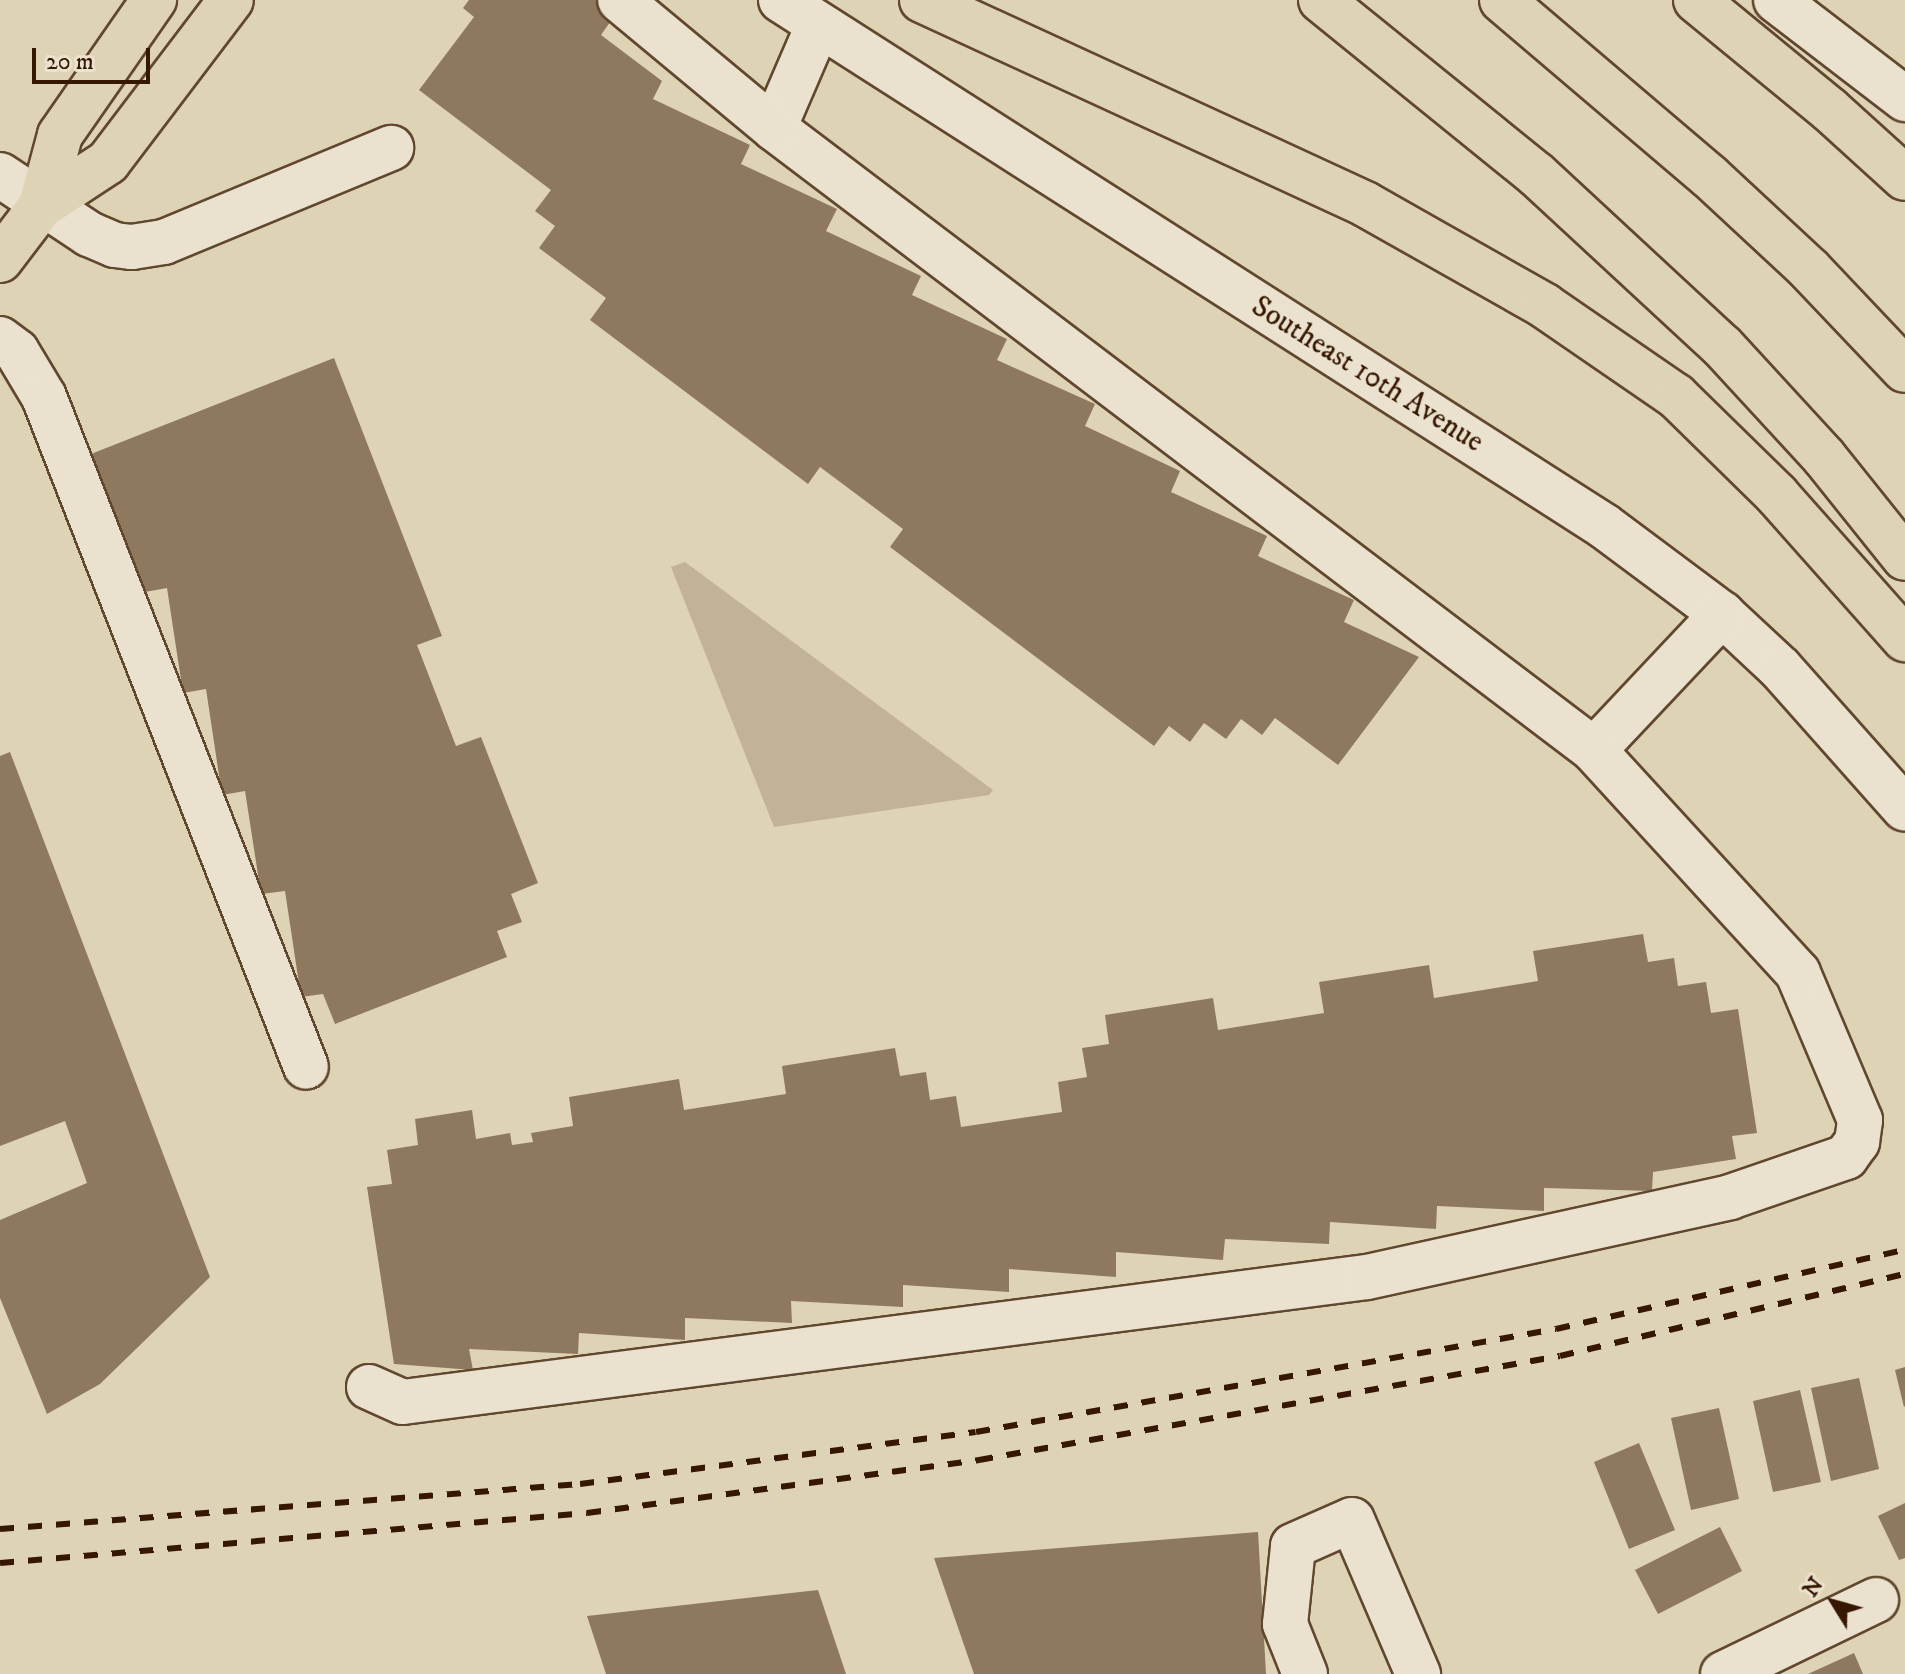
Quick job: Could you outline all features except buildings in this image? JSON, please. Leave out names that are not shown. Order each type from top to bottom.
[{"type":"main road","points":[[41,206],[60,135],[154,0]]},
{"type":"main road","points":[[0,260],[41,206],[108,162],[231,0]]},
{"type":"main road","points":[[922,0],[1365,204],[1545,306],[1676,396],[1777,495],[1905,639]]},
{"type":"main road","points":[[1321,0],[1536,174],[1689,315],[1824,457],[1905,558]]},
{"type":"main road","points":[[1502,0],[1709,176],[1809,269],[1905,370]]},
{"type":"main road","points":[[1696,0],[1830,110],[1905,178]]},
{"type":"street","points":[[369,1387],[403,1402],[1367,1277],[1730,1197],[1846,1157],[1857,1142],[1860,1120],[1798,973],[1594,750],[774,128],[620,0]]},
{"type":"street","name":"Southeast 10th Avenue","points":[[781,0],[1604,526],[1722,614],[1780,668],[1905,809]]},
{"type":"street","points":[[1776,0],[1905,99]]},
{"type":"street","points":[[774,128],[818,26]]},
{"type":"street","points":[[0,175],[41,206],[115,245],[132,247],[164,242],[391,148]]},
{"type":"street","points":[[0,339],[17,352],[44,397],[306,1067]]},
{"type":"street","points":[[1594,750],[1722,614]]},
{"type":"street","points":[[1305,1674],[1285,1624],[1293,1546],[1352,1520],[1418,1674]]},
{"type":"street","points":[[1723,1674],[1876,1600]]},
{"type":"shaded area","points":[[685,562],[993,790],[989,795],[774,827],[671,567]]},
{"type":"railway","points":[[0,1529],[580,1484],[976,1432],[1556,1329],[1905,1250]]},
{"type":"railway","points":[[0,1563],[587,1513],[979,1460],[1560,1356],[1905,1274]]}]
